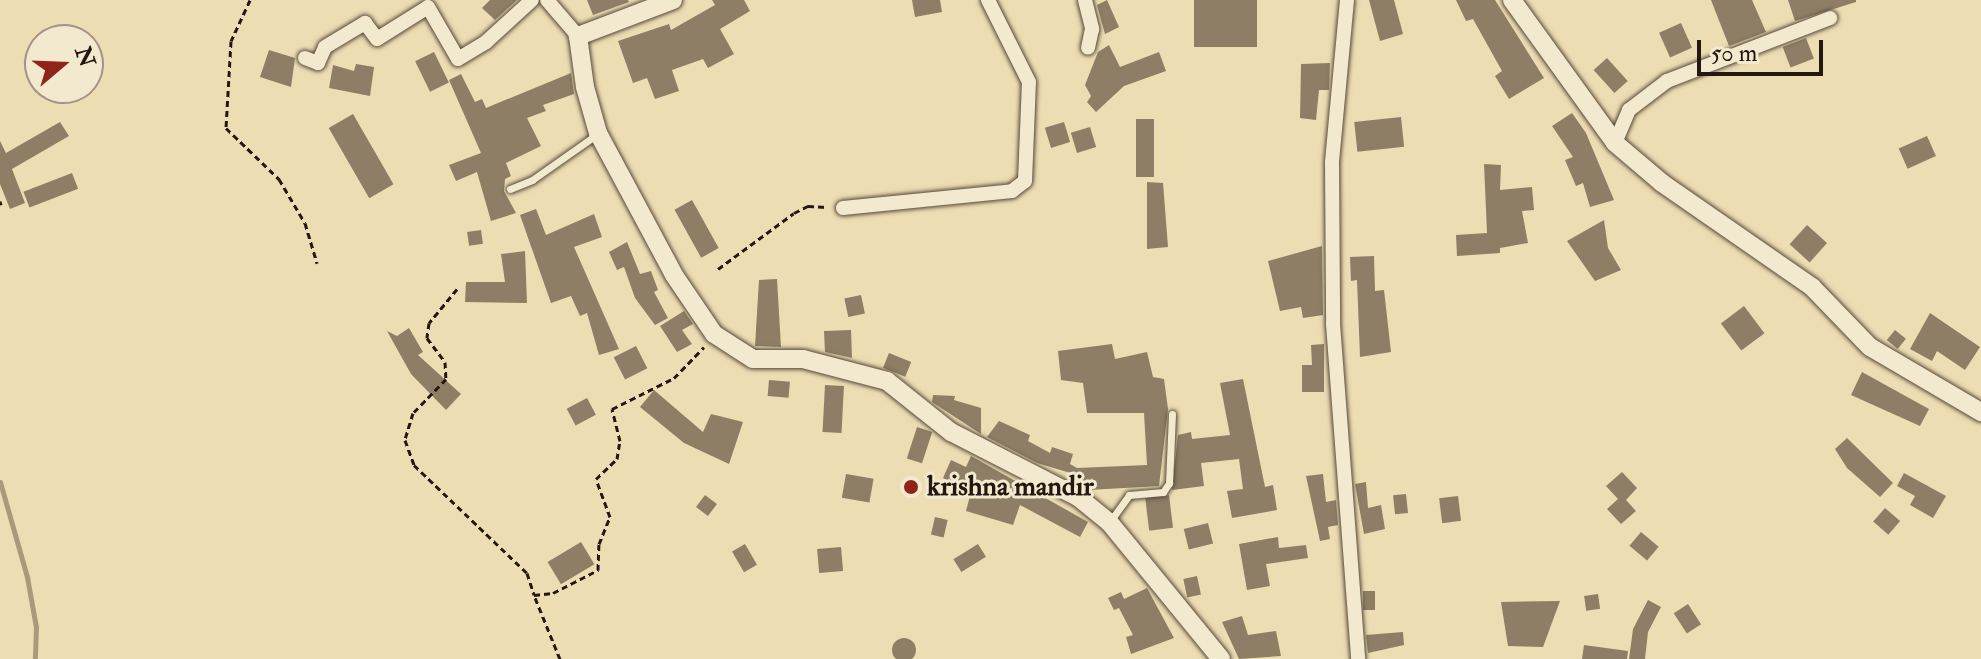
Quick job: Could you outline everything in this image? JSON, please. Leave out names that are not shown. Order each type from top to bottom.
[{"type":"street","points":[[305,58],[318,63],[325,47],[365,23],[377,39],[428,7],[458,59],[486,42],[532,0]]},
{"type":"street","points":[[547,0],[578,36],[585,87],[598,133],[674,275],[714,334],[753,359],[803,359],[887,381],[951,432],[1078,497],[1109,522],[1221,659]]},
{"type":"street","points":[[578,36],[673,0]]},
{"type":"street","points":[[843,208],[1012,191],[1025,181],[1031,94],[988,0]]},
{"type":"street","points":[[1085,0],[1092,29],[1088,48]]},
{"type":"street","points":[[1347,0],[1332,162],[1333,324],[1358,659]]},
{"type":"street","points":[[1512,0],[1615,143],[1662,183],[1812,287],[1870,347],[1981,412]]},
{"type":"street","points":[[1615,143],[1629,110],[1667,81],[1830,18]]},
{"type":"lane","points":[[510,189],[532,180],[598,133]]},
{"type":"lane","points":[[1109,522],[1129,495],[1163,492],[1169,483],[1172,414]]},
{"type":"path","points":[[250,0],[231,41],[226,128],[279,179],[305,223],[317,263]]},
{"type":"path","points":[[718,269],[808,206],[843,208]]},
{"type":"path","points":[[457,289],[429,323],[427,338],[445,362],[446,379],[413,413],[405,440],[414,465],[527,573],[560,659]]},
{"type":"path","points":[[534,595],[553,593],[598,570],[599,544],[610,517],[596,479],[617,459],[620,441],[612,409],[674,378],[714,334]]},
{"type":"building","points":[[490,0],[517,0],[495,20],[482,8]]},
{"type":"building","points":[[587,0],[628,0],[629,2],[593,15]]},
{"type":"building","points":[[712,0],[744,0],[750,11],[720,29],[734,54],[708,68],[703,59],[672,70],[679,91],[655,99],[647,78],[633,83],[618,41],[669,24],[671,30],[715,5]]},
{"type":"building","points":[[912,0],[940,0],[942,12],[915,17]]},
{"type":"building","points":[[1107,0],[1119,27],[1105,34],[1097,5]]},
{"type":"building","points":[[1194,0],[1257,0],[1257,47],[1194,47]]},
{"type":"building","points":[[1369,0],[1394,0],[1403,34],[1380,41]]},
{"type":"building","points":[[1456,0],[1495,0],[1544,78],[1509,99],[1495,76],[1502,71],[1473,19],[1466,21]]},
{"type":"building","points":[[1711,0],[1752,0],[1766,32],[1729,46]]},
{"type":"building","points":[[1788,0],[1856,0],[1856,2],[1795,21]]},
{"type":"building","points":[[1681,23],[1692,48],[1670,57],[1659,33]]},
{"type":"building","points":[[1806,38],[1814,59],[1791,67],[1783,47]]},
{"type":"building","points":[[1109,45],[1120,67],[1159,52],[1166,71],[1124,86],[1096,112],[1087,102],[1091,96],[1085,85],[1098,52]]},
{"type":"building","points":[[269,50],[295,58],[291,87],[260,77]]},
{"type":"building","points":[[434,52],[449,83],[430,92],[415,61]]},
{"type":"building","points":[[1607,58],[1628,81],[1614,93],[1594,70]]},
{"type":"building","points":[[1330,63],[1329,90],[1319,90],[1316,120],[1300,118],[1301,64]]},
{"type":"building","points":[[356,64],[374,67],[370,96],[329,88],[333,65],[354,71]]},
{"type":"building","points":[[571,73],[574,94],[543,105],[546,111],[527,118],[541,146],[506,163],[511,176],[505,179],[504,191],[516,213],[491,221],[477,172],[456,181],[449,165],[481,153],[449,80],[461,74],[475,102],[482,99],[486,108]]},
{"type":"building","points":[[1572,113],[1586,133],[1614,200],[1590,207],[1583,183],[1576,186],[1565,160],[1573,157],[1552,126]]},
{"type":"building","points":[[353,114],[394,184],[369,198],[329,128]]},
{"type":"building","points":[[1401,117],[1404,147],[1357,152],[1354,122]]},
{"type":"building","points":[[1136,119],[1154,119],[1154,177],[1136,177]]},
{"type":"building","points":[[60,122],[69,136],[12,169],[25,203],[10,209],[0,184],[0,141],[6,153]]},
{"type":"building","points":[[1064,122],[1070,142],[1051,148],[1045,128]]},
{"type":"building","points":[[1090,127],[1096,147],[1077,153],[1071,133]]},
{"type":"building","points":[[1927,136],[1936,156],[1908,169],[1899,149]]},
{"type":"building","points":[[1484,164],[1501,165],[1500,190],[1532,187],[1534,210],[1522,211],[1528,243],[1500,248],[1500,253],[1457,256],[1456,235],[1487,233]]},
{"type":"building","points":[[72,173],[78,189],[30,208],[23,192]]},
{"type":"building","points":[[1147,182],[1163,183],[1168,247],[1147,249]]},
{"type":"building","points":[[692,200],[719,248],[701,258],[675,210]]},
{"type":"building","points":[[536,209],[546,235],[594,214],[602,237],[574,247],[619,349],[599,355],[587,313],[580,316],[571,296],[551,303],[520,215]]},
{"type":"building","points":[[1604,220],[1608,248],[1621,270],[1595,281],[1567,241]]},
{"type":"building","points":[[1807,225],[1827,243],[1810,262],[1790,244]]},
{"type":"building","points":[[481,230],[483,244],[469,246],[467,232]]},
{"type":"building","points":[[627,242],[640,274],[651,271],[658,290],[654,292],[668,318],[655,325],[635,298],[624,267],[617,270],[609,252]]},
{"type":"building","points":[[1322,246],[1323,315],[1303,318],[1301,307],[1280,311],[1268,261]]},
{"type":"building","points":[[525,251],[527,303],[465,302],[466,282],[505,282],[501,254]]},
{"type":"building","points":[[1374,256],[1375,291],[1384,290],[1391,352],[1360,357],[1357,280],[1351,281],[1350,257]]},
{"type":"building","points":[[777,279],[781,347],[755,346],[759,280]]},
{"type":"building","points":[[861,295],[865,314],[848,317],[844,299]]},
{"type":"building","points":[[1744,306],[1764,333],[1741,351],[1721,323]]},
{"type":"building","points":[[684,311],[693,324],[682,330],[692,344],[677,352],[660,326]]},
{"type":"building","points":[[1930,313],[1980,347],[1965,370],[1937,351],[1932,361],[1910,349]]},
{"type":"building","points":[[409,328],[423,352],[418,355],[461,394],[446,410],[411,374],[387,331],[397,336]]},
{"type":"building","points":[[851,330],[852,358],[825,352],[824,331]]},
{"type":"building","points":[[1895,330],[1906,339],[1898,349],[1887,340]]},
{"type":"building","points":[[1112,344],[1115,359],[1147,352],[1153,377],[1164,379],[1168,409],[1159,486],[1089,490],[1077,483],[1077,475],[1037,463],[987,437],[999,421],[1030,435],[1028,441],[1050,453],[1052,447],[1073,454],[1070,464],[1077,468],[1147,465],[1144,413],[1087,413],[1083,383],[1061,380],[1058,351]]},
{"type":"building","points":[[1324,344],[1324,392],[1302,392],[1302,365],[1312,365],[1311,345]]},
{"type":"building","points":[[636,346],[647,368],[625,380],[614,357]]},
{"type":"building","points":[[889,353],[911,362],[905,377],[883,368]]},
{"type":"building","points":[[1862,372],[1929,409],[1920,426],[1851,395]]},
{"type":"building","points":[[1243,379],[1265,487],[1273,485],[1277,510],[1232,518],[1227,491],[1243,489],[1239,459],[1201,463],[1204,486],[1172,490],[1178,435],[1191,432],[1192,439],[1230,435],[1220,383]]},
{"type":"building","points":[[769,380],[790,382],[789,398],[768,396]]},
{"type":"building","points":[[825,385],[844,386],[842,433],[823,432]]},
{"type":"building","points":[[654,390],[703,432],[711,414],[743,422],[729,464],[684,443],[640,407]]},
{"type":"building","points":[[933,395],[955,396],[954,400],[981,408],[981,434],[932,402]]},
{"type":"building","points":[[587,398],[596,415],[576,426],[567,409]]},
{"type":"building","points":[[917,427],[932,432],[922,463],[907,458]]},
{"type":"building","points":[[1847,438],[1893,483],[1880,497],[1847,468],[1835,449]]},
{"type":"building","points":[[971,456],[1088,522],[1080,537],[1020,505],[1013,525],[966,511],[971,492],[943,478],[951,460],[966,467]]},
{"type":"building","points":[[1622,472],[1637,488],[1626,500],[1636,511],[1621,524],[1607,509],[1618,499],[1606,486]]},
{"type":"building","points":[[1904,473],[1946,496],[1933,518],[1910,505],[1915,496],[1897,486]]},
{"type":"building","points":[[846,474],[874,479],[869,502],[842,498]]},
{"type":"building","points":[[1323,474],[1326,502],[1336,500],[1338,525],[1328,527],[1330,539],[1320,541],[1306,476]]},
{"type":"building","points":[[1366,482],[1368,508],[1381,505],[1385,529],[1364,534],[1355,484]]},
{"type":"building","points":[[1406,494],[1408,513],[1395,514],[1393,495]]},
{"type":"building","points":[[705,495],[717,504],[708,516],[696,507]]},
{"type":"building","points":[[1169,495],[1173,528],[1149,531],[1145,498]]},
{"type":"building","points":[[1458,496],[1461,521],[1442,523],[1439,498]]},
{"type":"building","points":[[1885,508],[1900,521],[1888,535],[1873,522]]},
{"type":"building","points":[[935,517],[948,520],[944,537],[931,535]]},
{"type":"building","points":[[1208,523],[1213,543],[1189,549],[1184,529]]},
{"type":"building","points":[[1641,532],[1659,547],[1647,561],[1629,546]]},
{"type":"building","points":[[1278,537],[1279,548],[1306,545],[1308,558],[1266,564],[1270,586],[1247,590],[1239,544]]},
{"type":"building","points":[[581,542],[594,564],[561,584],[548,562]]},
{"type":"building","points":[[745,544],[757,565],[744,572],[732,552]]},
{"type":"building","points":[[978,544],[986,557],[961,572],[953,559]]},
{"type":"building","points":[[841,547],[843,571],[819,573],[817,549]]},
{"type":"building","points":[[1197,576],[1201,595],[1187,597],[1183,579]]},
{"type":"building","points":[[1147,588],[1174,638],[1131,654],[1126,637],[1133,635],[1119,608],[1114,610],[1108,598],[1121,592],[1124,599]]},
{"type":"building","points":[[1363,591],[1375,591],[1375,610],[1363,610]]},
{"type":"building","points":[[1598,594],[1600,609],[1586,611],[1584,596]]},
{"type":"building","points":[[1648,600],[1661,607],[1648,632],[1645,659],[1629,659],[1633,629]]},
{"type":"building","points":[[1560,601],[1543,647],[1508,646],[1501,602]]},
{"type":"building","points":[[1688,604],[1701,624],[1687,633],[1674,613]]},
{"type":"building","points":[[1242,616],[1248,635],[1276,631],[1281,656],[1239,659],[1222,622]]},
{"type":"building","points":[[1403,632],[1404,645],[1368,653],[1366,635]]},
{"type":"building","points":[[904,638],[913,641],[916,650],[913,659],[904,662],[895,659],[892,650],[895,641]]},
{"type":"building","points":[[1584,645],[1628,651],[1627,659],[1582,659]]},
{"type":"waterway","points":[[0,482],[27,577],[36,627],[35,659]]},
{"type":"place","name":"krishna mandir","points":[[911,487]]}]
